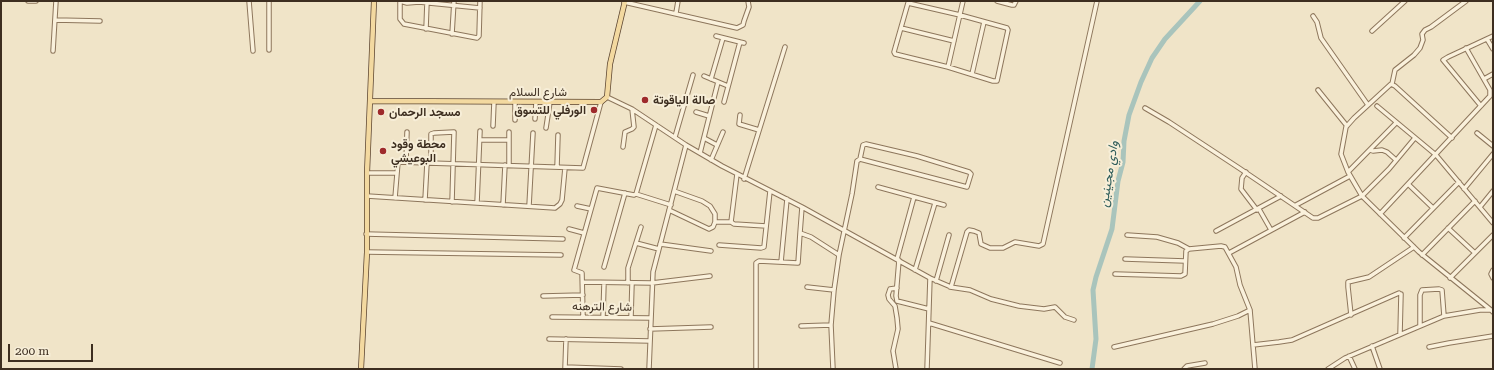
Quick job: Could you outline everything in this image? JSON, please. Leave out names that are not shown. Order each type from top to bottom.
[{"type":"main road","points":[[361,369],[367,252],[367,173],[374,1]]},
{"type":"main road","points":[[601,102],[607,97],[610,64],[624,1]]},
{"type":"main road","name":"شارع السلام","points":[[370,101],[601,102]]},
{"type":"street","points":[[28,1],[36,1]]},
{"type":"street","points":[[53,51],[56,1]]},
{"type":"street","points":[[249,1],[253,51]]},
{"type":"street","points":[[269,1],[269,50]]},
{"type":"street","points":[[480,1],[480,8],[478,37],[426,29],[402,23],[400,19],[400,1],[407,3],[454,3],[480,8]]},
{"type":"street","points":[[624,1],[738,28],[743,25],[750,7],[748,1]]},
{"type":"street","points":[[676,13],[678,1]]},
{"type":"street","points":[[948,67],[963,1]]},
{"type":"street","points":[[997,1],[1014,5],[1016,1]]},
{"type":"street","points":[[950,287],[967,231],[979,233],[981,244],[990,248],[1003,248],[1014,242],[1039,246],[1042,244],[1098,1]]},
{"type":"street","points":[[1372,31],[1405,1]]},
{"type":"street","points":[[1466,1],[1425,30],[1422,34],[1423,40],[1420,48],[1414,55],[1395,70],[1392,84],[1347,126],[1341,154],[1349,174],[1362,196],[1414,248],[1492,311]]},
{"type":"street","points":[[426,29],[427,2]]},
{"type":"street","points":[[452,34],[454,3]]},
{"type":"street","points":[[908,3],[960,15],[1008,29],[996,81],[895,54],[894,52],[908,3]]},
{"type":"street","points":[[1313,16],[1317,22],[1321,38],[1368,105]]},
{"type":"street","points":[[55,20],[100,21]]},
{"type":"street","points":[[972,74],[984,22]]},
{"type":"street","points":[[901,28],[954,41]]},
{"type":"street","points":[[716,36],[742,43],[724,102]]},
{"type":"street","points":[[1481,106],[1443,62],[1444,59],[1493,36]]},
{"type":"street","points":[[711,79],[723,38]]},
{"type":"street","points":[[1487,39],[1493,49]]},
{"type":"street","points":[[744,178],[785,46]]},
{"type":"street","points":[[1380,214],[1490,97],[1491,92],[1466,48]]},
{"type":"street","points":[[1484,79],[1493,74]]},
{"type":"street","points":[[675,137],[693,75]]},
{"type":"street","points":[[704,76],[728,86]]},
{"type":"street","points":[[700,153],[718,82]]},
{"type":"street","points":[[1392,84],[1452,138]]},
{"type":"street","points":[[1318,90],[1347,126]]},
{"type":"street","points":[[607,97],[632,109],[711,160],[802,207],[936,281],[950,287],[970,290],[991,299],[1019,306],[1044,309],[1054,307],[1065,317],[1074,320]]},
{"type":"street","points":[[493,126],[494,102]]},
{"type":"street","points":[[515,102],[515,120]]},
{"type":"street","points":[[535,120],[536,102]]},
{"type":"street","points":[[546,128],[550,102]]},
{"type":"street","points":[[395,198],[397,162],[583,168],[601,102]]},
{"type":"street","points":[[1377,106],[1414,139],[1436,155],[1493,223]]},
{"type":"street","points":[[1145,108],[1246,172],[1313,218],[1318,218],[1362,196],[1414,139]]},
{"type":"street","points":[[623,147],[625,132],[632,130],[634,127],[632,109]]},
{"type":"street","points":[[696,112],[709,116]]},
{"type":"street","points":[[740,115],[739,124],[759,130]]},
{"type":"street","points":[[1296,205],[1349,174],[1396,123]]},
{"type":"street","points":[[636,194],[656,125]]},
{"type":"street","points":[[477,203],[480,131]]},
{"type":"street","points":[[406,162],[407,132]]},
{"type":"street","points":[[425,200],[431,134],[453,132],[454,163],[452,202]]},
{"type":"street","points":[[503,204],[509,132]]},
{"type":"street","points":[[711,160],[723,132]]},
{"type":"street","points":[[529,206],[533,133]]},
{"type":"street","points":[[1477,134],[1493,146]]},
{"type":"street","points":[[557,167],[558,135]]},
{"type":"street","points":[[704,138],[717,145]]},
{"type":"street","points":[[480,140],[509,140]]},
{"type":"street","points":[[833,369],[831,325],[834,290],[839,255],[852,194],[857,161],[860,158],[862,146],[866,144],[924,158],[970,172],[971,174],[967,187],[860,158]]},
{"type":"street","points":[[649,369],[653,271],[686,145]]},
{"type":"street","points":[[1370,150],[1382,150],[1387,152],[1396,160]]},
{"type":"street","points":[[1464,189],[1493,154]]},
{"type":"street","points":[[367,196],[555,208],[558,207],[562,200],[565,168]]},
{"type":"street","points":[[1246,172],[1242,178],[1241,189],[1258,209],[1271,230]]},
{"type":"street","points":[[367,173],[396,173]]},
{"type":"street","points":[[731,222],[737,174]]},
{"type":"street","points":[[1404,238],[1459,182]]},
{"type":"street","points":[[1408,184],[1433,208]]},
{"type":"street","points":[[878,187],[944,205]]},
{"type":"street","points":[[583,316],[582,273],[574,270],[597,188],[634,195],[636,194],[671,205]]},
{"type":"street","points":[[669,210],[709,229],[713,227],[715,222],[715,214],[710,206],[694,197],[674,191]]},
{"type":"street","points":[[718,245],[763,248],[770,191]]},
{"type":"street","points":[[1480,207],[1493,191]]},
{"type":"street","points":[[604,267],[624,193]]},
{"type":"street","points":[[1216,231],[1281,196]]},
{"type":"street","points":[[914,197],[898,260],[897,302],[929,309]]},
{"type":"street","points":[[781,262],[787,199]]},
{"type":"street","points":[[1422,255],[1475,201]]},
{"type":"street","points":[[915,270],[936,203]]},
{"type":"street","points":[[577,206],[591,209]]},
{"type":"street","points":[[756,369],[756,263],[759,261],[798,263],[802,207]]},
{"type":"street","points":[[1229,253],[1305,212]]},
{"type":"street","points":[[715,222],[731,222],[734,224],[766,226]]},
{"type":"street","points":[[631,317],[628,268],[641,227]]},
{"type":"street","points":[[1448,228],[1475,253]]},
{"type":"street","points":[[569,229],[584,234]]},
{"type":"street","points":[[800,232],[811,237],[839,255]]},
{"type":"street","points":[[366,234],[563,239]]},
{"type":"street","points":[[936,281],[949,235]]},
{"type":"street","points":[[1127,235],[1157,237],[1178,243],[1189,249],[1221,246],[1225,247],[1236,267],[1240,285],[1250,310],[1255,369]]},
{"type":"street","points":[[1450,278],[1493,235]]},
{"type":"street","points":[[636,243],[659,249]]},
{"type":"street","points":[[660,244],[711,251]]},
{"type":"street","points":[[1351,315],[1348,282],[1369,277],[1414,248]]},
{"type":"street","points":[[1115,274],[1181,276],[1185,274],[1186,251],[1189,249]]},
{"type":"street","points":[[367,252],[561,255]]},
{"type":"street","points":[[1125,259],[1185,261]]},
{"type":"street","points":[[1493,270],[1491,274],[1493,278]]},
{"type":"street","points":[[583,282],[630,284],[652,283],[710,276]]},
{"type":"street","points":[[927,369],[930,278]]},
{"type":"street","points":[[603,317],[604,283]]},
{"type":"street","points":[[807,287],[834,290]]},
{"type":"street","points":[[896,369],[893,351],[898,329],[898,318],[895,306],[889,299],[888,295],[890,289],[897,288]]},
{"type":"street","points":[[1420,326],[1420,295],[1422,290],[1442,290],[1444,316]]},
{"type":"street","points":[[543,296],[583,294]]},
{"type":"street","points":[[1254,345],[1292,340],[1400,294],[1400,334]]},
{"type":"street","points":[[1114,347],[1212,324],[1238,316],[1250,310]]},
{"type":"street","points":[[1328,369],[1349,356],[1444,316],[1451,314],[1492,311]]},
{"type":"street","name":"شارع الترهنه","points":[[552,316],[651,318]]},
{"type":"street","points":[[929,323],[1060,363]]},
{"type":"street","points":[[801,326],[831,325]]},
{"type":"street","points":[[650,329],[711,327]]},
{"type":"street","points":[[1429,347],[1493,336]]},
{"type":"street","points":[[549,339],[650,341]]},
{"type":"street","points":[[566,340],[565,368],[621,369]]},
{"type":"street","points":[[1372,346],[1380,369]]},
{"type":"street","points":[[1349,356],[1355,369]]},
{"type":"street","points":[[1184,369],[1186,366],[1205,363]]},
{"type":"waterway","name":"وادي مجينين","points":[[1092,369],[1096,339],[1093,290],[1112,229],[1129,115],[1141,82],[1152,58],[1165,39],[1200,1]]},
{"type":"place","name":"صالة الياقوتة","points":[[645,100]]},
{"type":"place","name":"الورفلي للتسوق","points":[[594,110]]},
{"type":"place","name":"مسجد الرحمان","points":[[381,112]]},
{"type":"place","name":"محطة وقود البوعيشي","points":[[383,151]]}]
